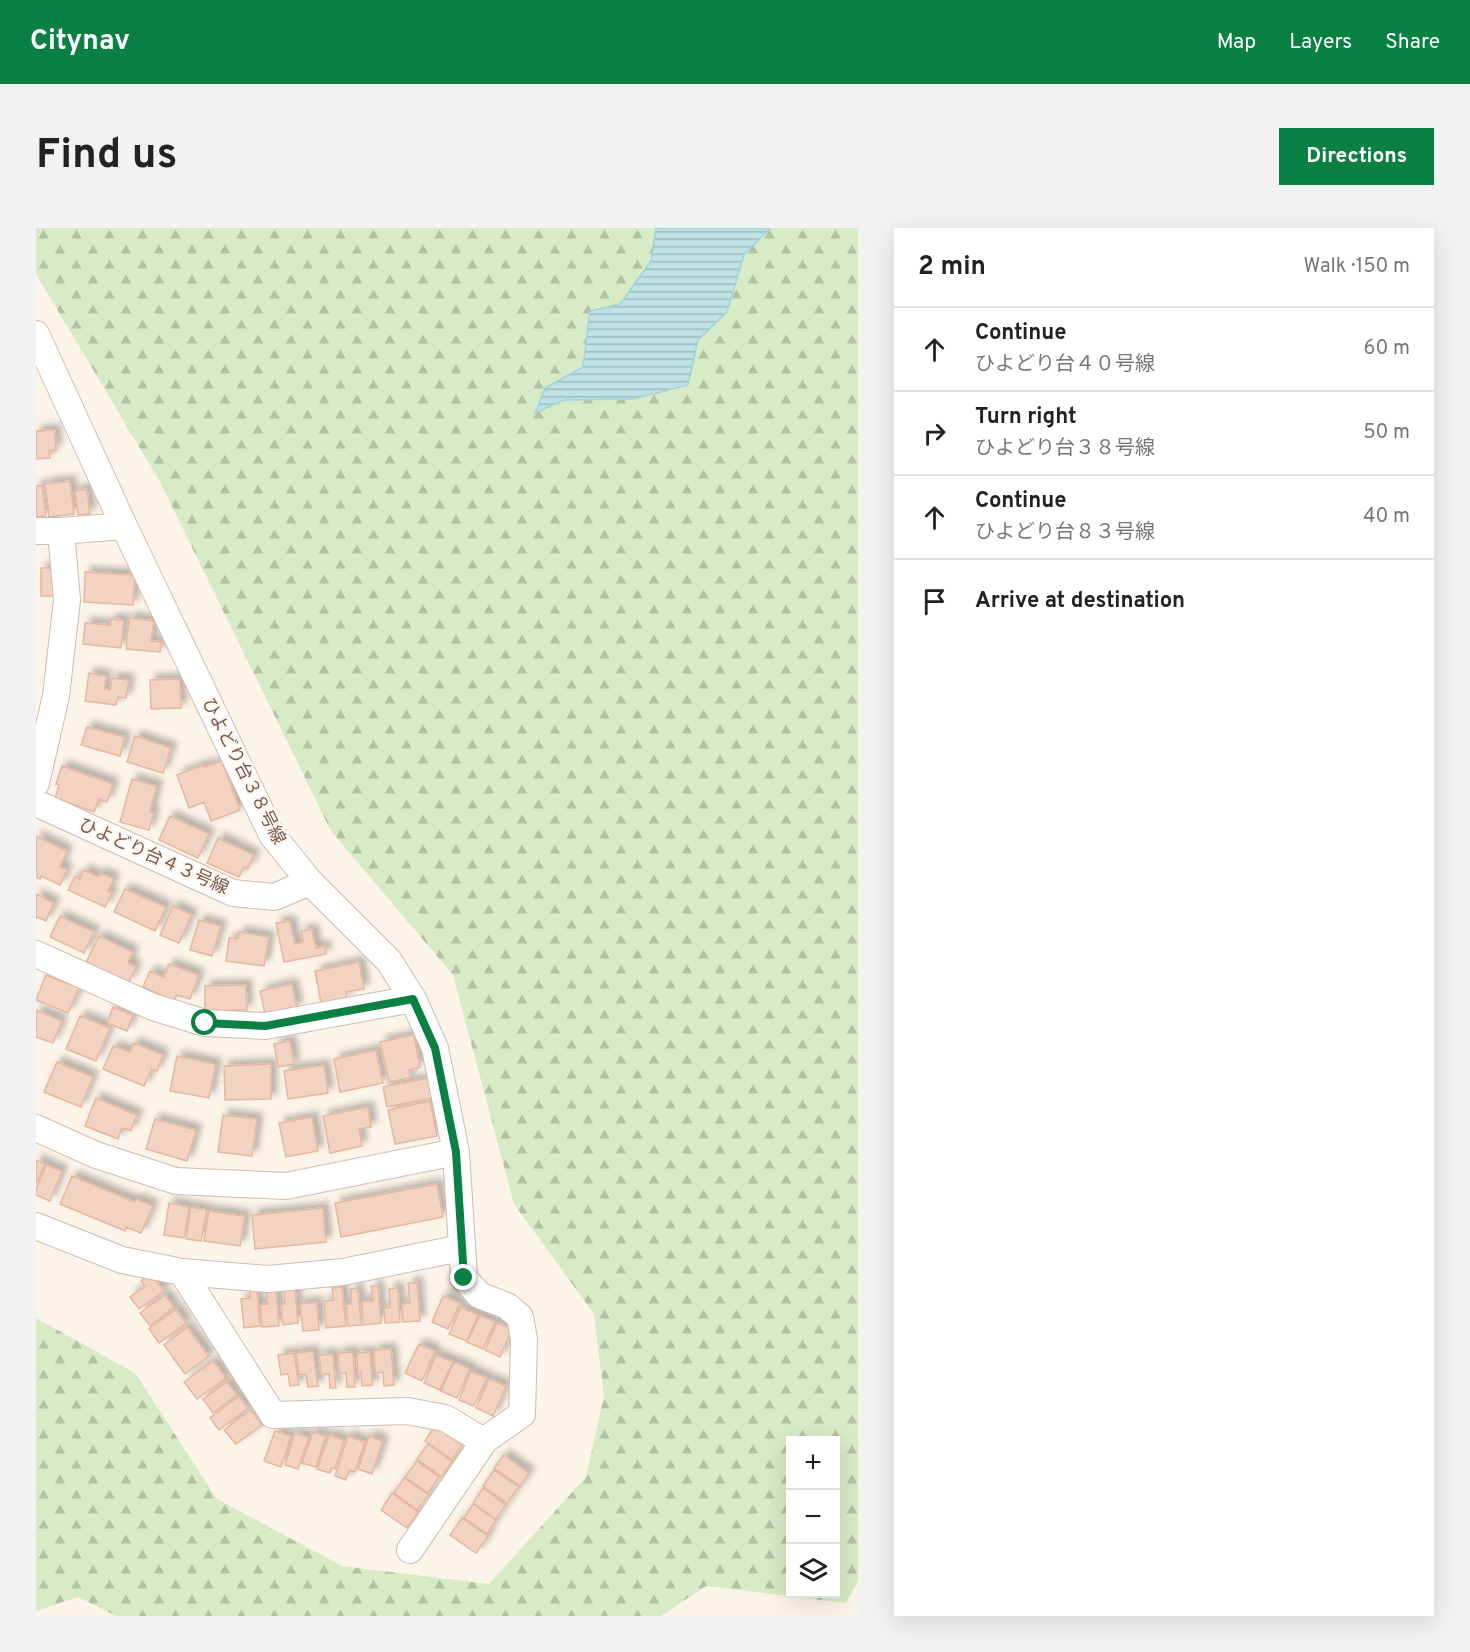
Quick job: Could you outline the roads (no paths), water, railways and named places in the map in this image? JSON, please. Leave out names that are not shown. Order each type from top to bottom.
[{"type":"street","name":"ひよどり台３８号線","points":[[36,334],[124,526],[272,835],[310,882],[389,961],[413,999],[435,1048],[456,1152],[464,1278],[479,1295],[507,1306],[520,1317],[524,1340],[522,1414],[485,1440]]},
{"type":"street","points":[[36,783],[56,696],[67,600],[48,531],[124,526]]},
{"type":"street","name":"ひよどり台４３号線","points":[[36,803],[233,893],[274,897],[310,882]]},
{"type":"street","points":[[36,954],[153,1007],[205,1023],[265,1026],[413,999]]},
{"type":"street","points":[[36,1128],[96,1155],[176,1181],[286,1186],[456,1152]]},
{"type":"street","points":[[36,1226],[122,1260],[182,1272],[268,1279],[343,1272],[461,1248]]},
{"type":"street","points":[[182,1272],[273,1415],[407,1411],[445,1418],[485,1440],[410,1550]]},
{"type":"water","points":[[656,228],[770,228],[744,255],[727,312],[698,340],[688,385],[633,399],[564,400],[535,413],[545,388],[583,367],[590,311],[620,304],[651,261]]}]
